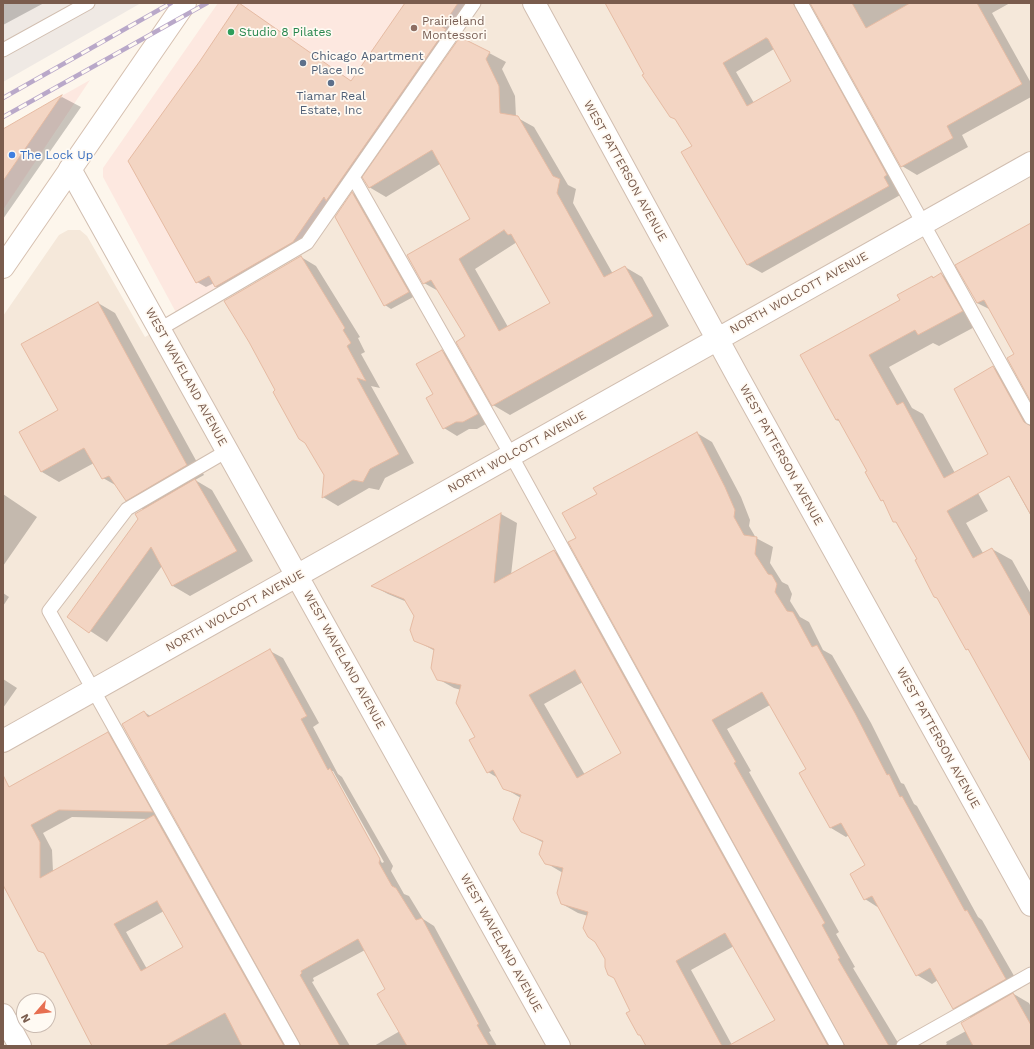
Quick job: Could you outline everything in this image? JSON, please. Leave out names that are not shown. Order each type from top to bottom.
[{"type":"street","points":[[3,268],[184,3]]},
{"type":"street","name":"WEST PATTERSON AVENUE","points":[[534,3],[717,339],[1031,906]]},
{"type":"street","name":"NORTH WOLCOTT AVENUE","points":[[3,741],[1031,163]]},
{"type":"street","name":"WEST WAVELAND AVENUE","points":[[70,169],[559,1046]]},
{"type":"street","points":[[3,1015],[20,1046]]},
{"type":"lane","points":[[3,50],[88,3]]},
{"type":"lane","points":[[160,329],[307,243],[474,3]]},
{"type":"lane","points":[[801,3],[1031,418]]},
{"type":"lane","points":[[353,178],[511,455],[837,1046]]},
{"type":"lane","points":[[227,451],[127,509],[49,611],[95,689],[293,1046]]},
{"type":"lane","points":[[903,1046],[1031,974]]},
{"type":"shaded area","points":[[3,3],[141,3],[3,82]]},
{"type":"shaded area","points":[[218,3],[474,3],[307,243],[179,318],[103,177],[103,168]]},
{"type":"shaded area","points":[[474,3],[1031,3],[1031,1046],[3,1046],[3,316],[59,235],[68,230],[80,230],[87,236],[145,337],[199,306]]},
{"type":"shaded area","points":[[90,80],[3,210],[3,129]]},
{"type":"building","points":[[239,3],[351,81],[405,3],[458,3],[442,27],[446,29],[326,201],[324,197],[293,242],[215,287],[209,276],[196,283],[128,161],[200,61]]},
{"type":"building","points":[[605,3],[793,3],[887,175],[884,177],[889,186],[747,265],[681,152],[692,146],[675,119],[670,117],[642,75],[644,74]],"holes":[[[766,38],[768,39],[791,81],[747,106],[723,63]]]},
{"type":"building","points":[[810,3],[852,3],[866,28],[910,3],[977,3],[1022,84],[947,126],[953,138],[901,167]]},
{"type":"building","points":[[460,37],[490,52],[486,59],[499,86],[500,113],[518,116],[553,176],[560,179],[557,193],[604,277],[625,266],[653,316],[492,406],[456,342],[465,336],[431,280],[423,284],[407,255],[470,219],[432,150],[369,188],[362,177]],"holes":[[[504,230],[508,235],[511,234],[550,303],[499,331],[459,259]]]},
{"type":"building","name":"The Lock Up","points":[[62,95],[3,181],[3,129]]},
{"type":"building","points":[[352,192],[409,292],[384,306],[335,217]]},
{"type":"building","points":[[1031,223],[1031,402],[1007,358],[1014,354],[984,300],[977,303],[955,265]]},
{"type":"building","points":[[301,256],[345,328],[343,330],[351,343],[347,346],[366,381],[357,378],[399,454],[370,469],[363,482],[353,480],[322,498],[324,475],[305,443],[299,439],[273,392],[275,390],[249,342],[224,301]]},
{"type":"building","points":[[941,273],[963,311],[918,335],[915,330],[869,355],[897,405],[903,402],[944,478],[988,454],[954,389],[993,366],[1024,422],[1031,426],[1031,515],[1009,476],[947,511],[973,558],[992,548],[1031,617],[1031,762],[968,649],[966,650],[937,598],[934,597],[915,560],[917,559],[896,522],[893,522],[883,500],[881,501],[865,472],[867,471],[838,419],[836,420],[800,355],[900,300],[897,295],[932,276],[933,278]]},
{"type":"building","points":[[98,302],[187,465],[126,501],[109,476],[102,479],[84,448],[41,472],[19,432],[58,410],[21,344]]},
{"type":"building","points":[[442,350],[478,414],[463,422],[456,422],[443,429],[426,398],[433,394],[416,364]]},
{"type":"building","points":[[697,432],[725,487],[735,510],[734,517],[744,535],[757,537],[755,554],[768,574],[772,575],[777,584],[775,592],[787,611],[793,612],[812,647],[817,645],[855,713],[887,775],[889,774],[900,797],[902,796],[965,911],[967,910],[1006,979],[953,1009],[930,968],[916,976],[872,896],[864,900],[850,874],[865,865],[841,823],[830,828],[799,773],[806,769],[762,692],[712,720],[736,762],[734,763],[825,923],[822,925],[840,958],[838,959],[889,1046],[845,1046],[568,542],[576,538],[562,513],[597,494],[593,488]]},
{"type":"building","points":[[195,479],[237,551],[172,586],[151,547],[89,633],[67,617],[138,519],[135,514]]},
{"type":"building","points":[[501,513],[494,583],[554,550],[828,1046],[728,1046],[775,1020],[725,933],[676,961],[722,1046],[646,1046],[626,1013],[630,1011],[614,978],[608,975],[605,967],[605,959],[595,942],[588,937],[583,928],[588,912],[561,904],[557,893],[563,868],[545,864],[539,854],[543,841],[521,832],[513,819],[521,795],[503,789],[493,770],[487,773],[469,740],[475,737],[456,703],[461,685],[437,680],[431,668],[434,649],[414,641],[410,630],[414,616],[404,599],[371,586]],"holes":[[[575,670],[621,753],[577,778],[529,695]]]},
{"type":"building","points":[[270,649],[307,716],[301,719],[328,770],[330,768],[380,859],[379,863],[392,886],[396,888],[416,920],[422,918],[479,1024],[477,1025],[489,1046],[407,1046],[377,994],[385,989],[358,939],[301,971],[302,973],[300,975],[340,1046],[301,1046],[122,724],[144,711],[148,717]]},
{"type":"building","points":[[108,732],[153,812],[59,810],[31,825],[40,842],[40,878],[154,815],[284,1046],[242,1046],[225,1013],[165,1046],[92,1046],[44,953],[38,951],[3,885],[3,775],[9,787]],"holes":[[[157,901],[183,947],[141,971],[114,924]]]},
{"type":"building","points":[[1013,993],[1031,1025],[1031,1046],[973,1046],[961,1023]]},
{"type":"railway","points":[[3,98],[171,3]]},
{"type":"railway","points":[[3,117],[207,3]]},
{"type":"place","name":"Prairieland Montessori","points":[[414,28]]},
{"type":"place","name":"Studio 8 Pilates","points":[[231,32]]},
{"type":"place","name":"Chicago Apartment Place Inc","points":[[303,63]]},
{"type":"place","name":"Tiamar Real Estate, Inc","points":[[331,83]]},
{"type":"place","name":"The Lock Up","points":[[12,155]]}]
